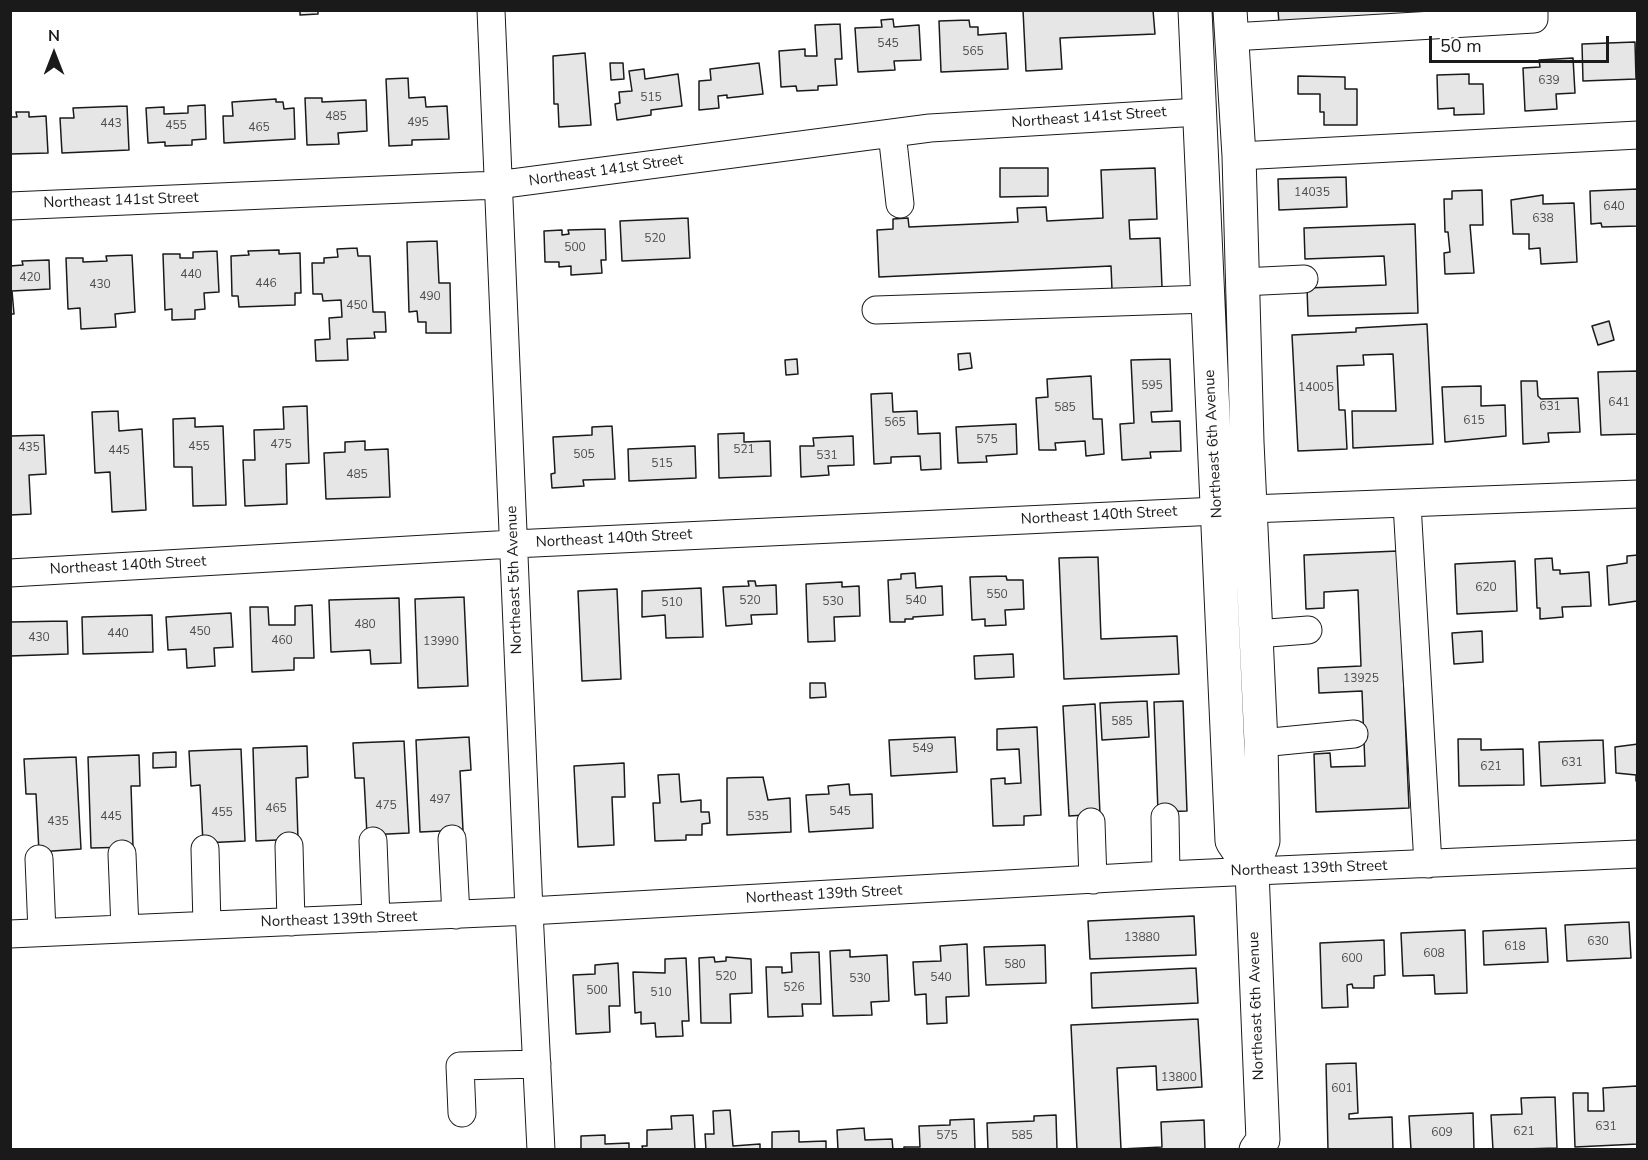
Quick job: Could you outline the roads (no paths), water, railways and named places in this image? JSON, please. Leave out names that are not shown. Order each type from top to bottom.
[{"type":"main road","name":"Northeast 6th Avenue","points":[[1195,10],[1232,841],[1252,871]]},
{"type":"main road","name":"Northeast 6th Avenue","points":[[1231,24],[1239,156],[1261,743],[1263,841],[1252,871],[1263,1146]]},
{"type":"main road","points":[[1199,112],[1209,120],[1219,160],[1232,432],[1250,494]]},
{"type":"street","name":"Northeast 5th Avenue","points":[[491,10],[529,911],[542,1149]]},
{"type":"street","points":[[1231,24],[1534,15]]},
{"type":"street","name":"Northeast 141st Street","points":[[10,206],[498,185],[930,128],[1199,112]]},
{"type":"street","points":[[892,133],[900,204]]},
{"type":"street","points":[[1239,156],[1638,135]]},
{"type":"street","points":[[1242,282],[1304,279]]},
{"type":"street","points":[[876,310],[1208,299]]},
{"type":"street","points":[[1250,494],[1407,504],[1638,495]]},
{"type":"street","points":[[1407,504],[1428,864]]},
{"type":"street","name":"Northeast 140th Street","points":[[10,573],[513,544],[1217,511]]},
{"type":"street","points":[[1256,634],[1308,630]]},
{"type":"street","points":[[1261,743],[1353,734]]},
{"type":"street","points":[[1165,818],[1167,875]]},
{"type":"street","points":[[1091,822],[1094,879]]},
{"type":"street","points":[[452,838],[456,915]]},
{"type":"street","points":[[373,841],[376,918]]},
{"type":"street","points":[[288,846],[291,922]]},
{"type":"street","points":[[205,849],[207,925]]},
{"type":"street","points":[[122,854],[125,929]]},
{"type":"street","name":"Northeast 139th Street","points":[[10,934],[456,915],[1167,875],[1638,854]]},
{"type":"street","points":[[39,859],[42,932]]},
{"type":"street","points":[[462,1113],[460,1066],[537,1064]]}]
